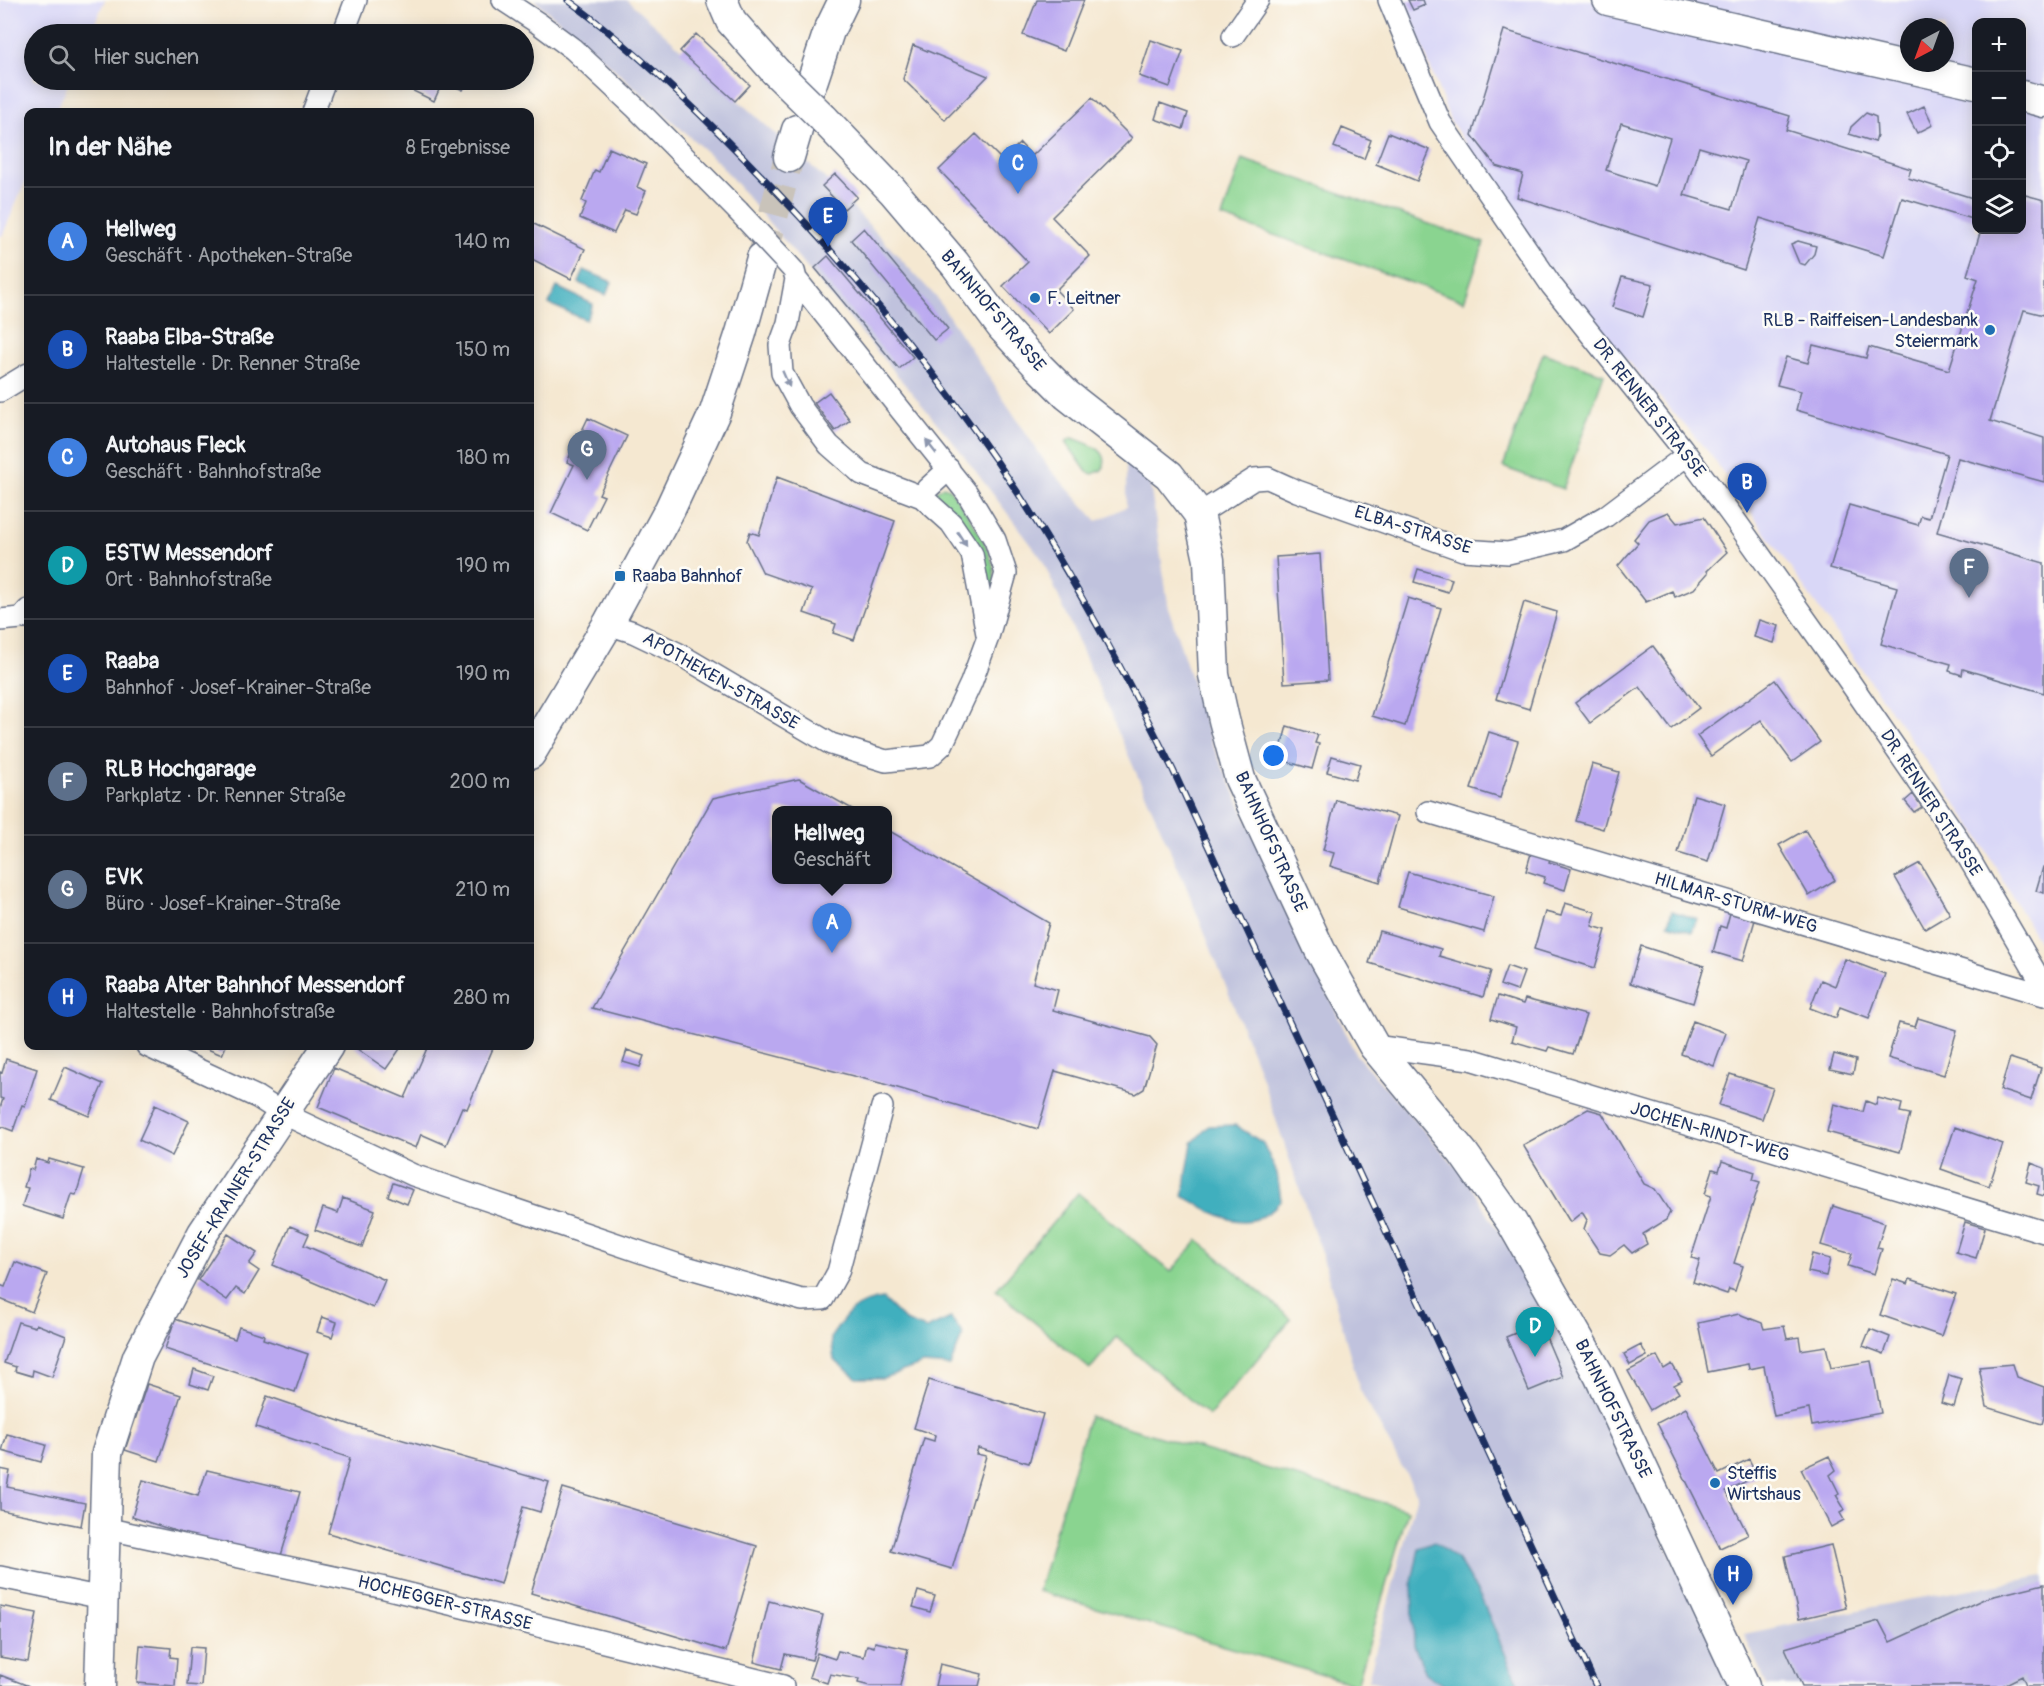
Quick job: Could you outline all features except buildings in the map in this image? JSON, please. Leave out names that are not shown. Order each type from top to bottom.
[{"type":"street","points":[[347,24],[356,0]]},
{"type":"street","name":"APOTHEKEN-STRASSE","points":[[503,0],[573,49],[636,108],[738,211],[773,258],[794,271],[796,279],[967,493],[995,540],[1006,573],[988,637],[971,683],[942,745],[930,756],[886,761],[831,744],[679,654],[633,632],[608,624]]},
{"type":"street","name":"BAHNHOFSTRASSE","points":[[722,0],[731,21],[774,71],[803,135],[893,191],[954,264],[1002,327],[1039,367],[1067,395],[1169,475],[1199,514],[1209,560],[1215,675],[1240,779],[1320,950],[1374,1046],[1463,1153],[1511,1221],[1599,1375],[1744,1686]]},
{"type":"street","points":[[811,85],[829,31],[843,0]]},
{"type":"street","points":[[1233,36],[1258,0]]},
{"type":"street","name":"DR. RENNER STRASSE","points":[[1389,0],[1440,122],[1552,286],[1687,455],[1735,520],[1954,833],[2044,987]]},
{"type":"street","points":[[1608,0],[1972,82]]},
{"type":"street","points":[[314,108],[321,90]]},
{"type":"street","points":[[2026,97],[2044,102]]},
{"type":"street","points":[[534,747],[608,624],[670,509],[715,412],[741,333],[773,258]]},
{"type":"street","points":[[796,279],[788,323],[780,345],[782,373],[800,406],[829,445],[862,474],[922,497],[951,523],[972,555],[988,637]]},
{"type":"street","points":[[0,391],[24,376]]},
{"type":"street","name":"ELBA-STRASSE","points":[[1199,514],[1254,479],[1268,478],[1296,491],[1462,550],[1508,553],[1564,540],[1606,516],[1687,455]]},
{"type":"street","points":[[922,497],[949,469]]},
{"type":"street","points":[[0,620],[21,618],[24,615]]},
{"type":"street","name":"HILMAR-STURM-WEG","points":[[1428,812],[2044,995]]},
{"type":"street","name":"JOCHEN-RINDT-WEG","points":[[1374,1046],[1470,1059],[2044,1232]]},
{"type":"street","points":[[156,1050],[257,1097],[282,1113],[414,1175],[676,1264],[802,1300],[823,1299],[838,1272],[882,1107]]},
{"type":"street","name":"JOSEF-KRAINER-STRASSE","points":[[100,1686],[106,1453],[138,1357],[203,1233],[325,1050]]},
{"type":"street","name":"HOCHEGGER-STRASSE","points":[[104,1528],[385,1588],[783,1686]]},
{"type":"street","points":[[0,1577],[103,1598]]},
{"type":"shaded area","points":[[0,0],[105,0],[94,24],[24,24],[24,90],[66,90],[58,108],[24,108],[24,185],[2,236],[0,236]]},
{"type":"shaded area","points":[[534,0],[627,0],[831,184],[936,297],[1049,468],[1097,521],[1126,507],[1126,459],[1149,477],[1169,610],[1212,744],[1356,1055],[1463,1174],[1560,1330],[1735,1686],[1390,1686],[1368,1680],[1417,1494],[1360,1390],[1323,1258],[1258,1067],[1186,886],[1042,559],[958,448],[719,163]]},
{"type":"shaded area","points":[[1405,0],[2044,0],[2044,952],[1974,829],[1710,454],[1552,276],[1450,120]]},
{"type":"shaded area","points":[[2044,1576],[2044,1686],[1767,1686],[1744,1634],[1903,1601]]},
{"type":"green space","points":[[1242,159],[1484,243],[1464,301],[1222,217]]},
{"type":"green space","points":[[1543,353],[1604,374],[1563,489],[1503,467]]},
{"type":"green space","points":[[1073,438],[1092,445],[1102,453],[1105,463],[1102,470],[1093,474],[1087,472],[1066,442]]},
{"type":"green space","points":[[943,486],[949,488],[974,524],[989,554],[994,569],[994,582],[990,593],[931,495]]},
{"type":"green space","points":[[1078,1193],[1171,1272],[1198,1240],[1291,1319],[1209,1416],[1117,1337],[1090,1369],[996,1290]]},
{"type":"green space","points":[[1089,1416],[1408,1510],[1357,1685],[1038,1591]]},
{"type":"water","points":[[584,270],[612,282],[606,295],[579,283]]},
{"type":"water","points":[[557,287],[593,304],[586,320],[549,304]]},
{"type":"water","points":[[1672,911],[1697,919],[1692,932],[1668,924]]},
{"type":"water","points":[[1235,1125],[1263,1143],[1277,1173],[1281,1200],[1270,1212],[1246,1221],[1221,1216],[1183,1196],[1192,1143],[1209,1126]]},
{"type":"water","points":[[883,1299],[905,1321],[926,1329],[951,1318],[963,1334],[950,1366],[923,1364],[883,1378],[857,1378],[834,1360],[831,1337],[842,1322],[858,1306]]},
{"type":"water","points":[[1434,1542],[1458,1560],[1481,1598],[1519,1686],[1445,1686],[1426,1673],[1414,1646],[1412,1582],[1419,1548]]},
{"type":"tunnel","points":[[762,258],[789,157]]},
{"type":"railway","points":[[568,0],[684,99],[761,176],[840,262],[915,351],[951,398],[1018,493],[1060,560],[1119,664],[1173,770],[1596,1686]]},
{"type":"place","name":"Autohaus Fleck","points":[[1018,194]]},
{"type":"place","name":"Raaba","points":[[828,247]]},
{"type":"place","name":"F. Leitner","points":[[1035,298]]},
{"type":"place","name":"RLB - Raiffeisen-Landesbank Steiermark","points":[[1990,330]]},
{"type":"place","name":"EVK","points":[[587,480]]},
{"type":"place","name":"Raaba Elba-Straße","points":[[1747,513]]},
{"type":"place","name":"Raaba Bahnhof","points":[[620,576]]},
{"type":"place","name":"RLB Hochgarage","points":[[1969,598]]},
{"type":"place","name":"Hellweg","points":[[832,953]]},
{"type":"place","name":"ESTW Messendorf","points":[[1535,1357]]},
{"type":"place","name":"Steffis Wirtshaus","points":[[1715,1483]]},
{"type":"place","name":"Raaba Alter Bahnhof Messendorf","points":[[1733,1605]]}]
